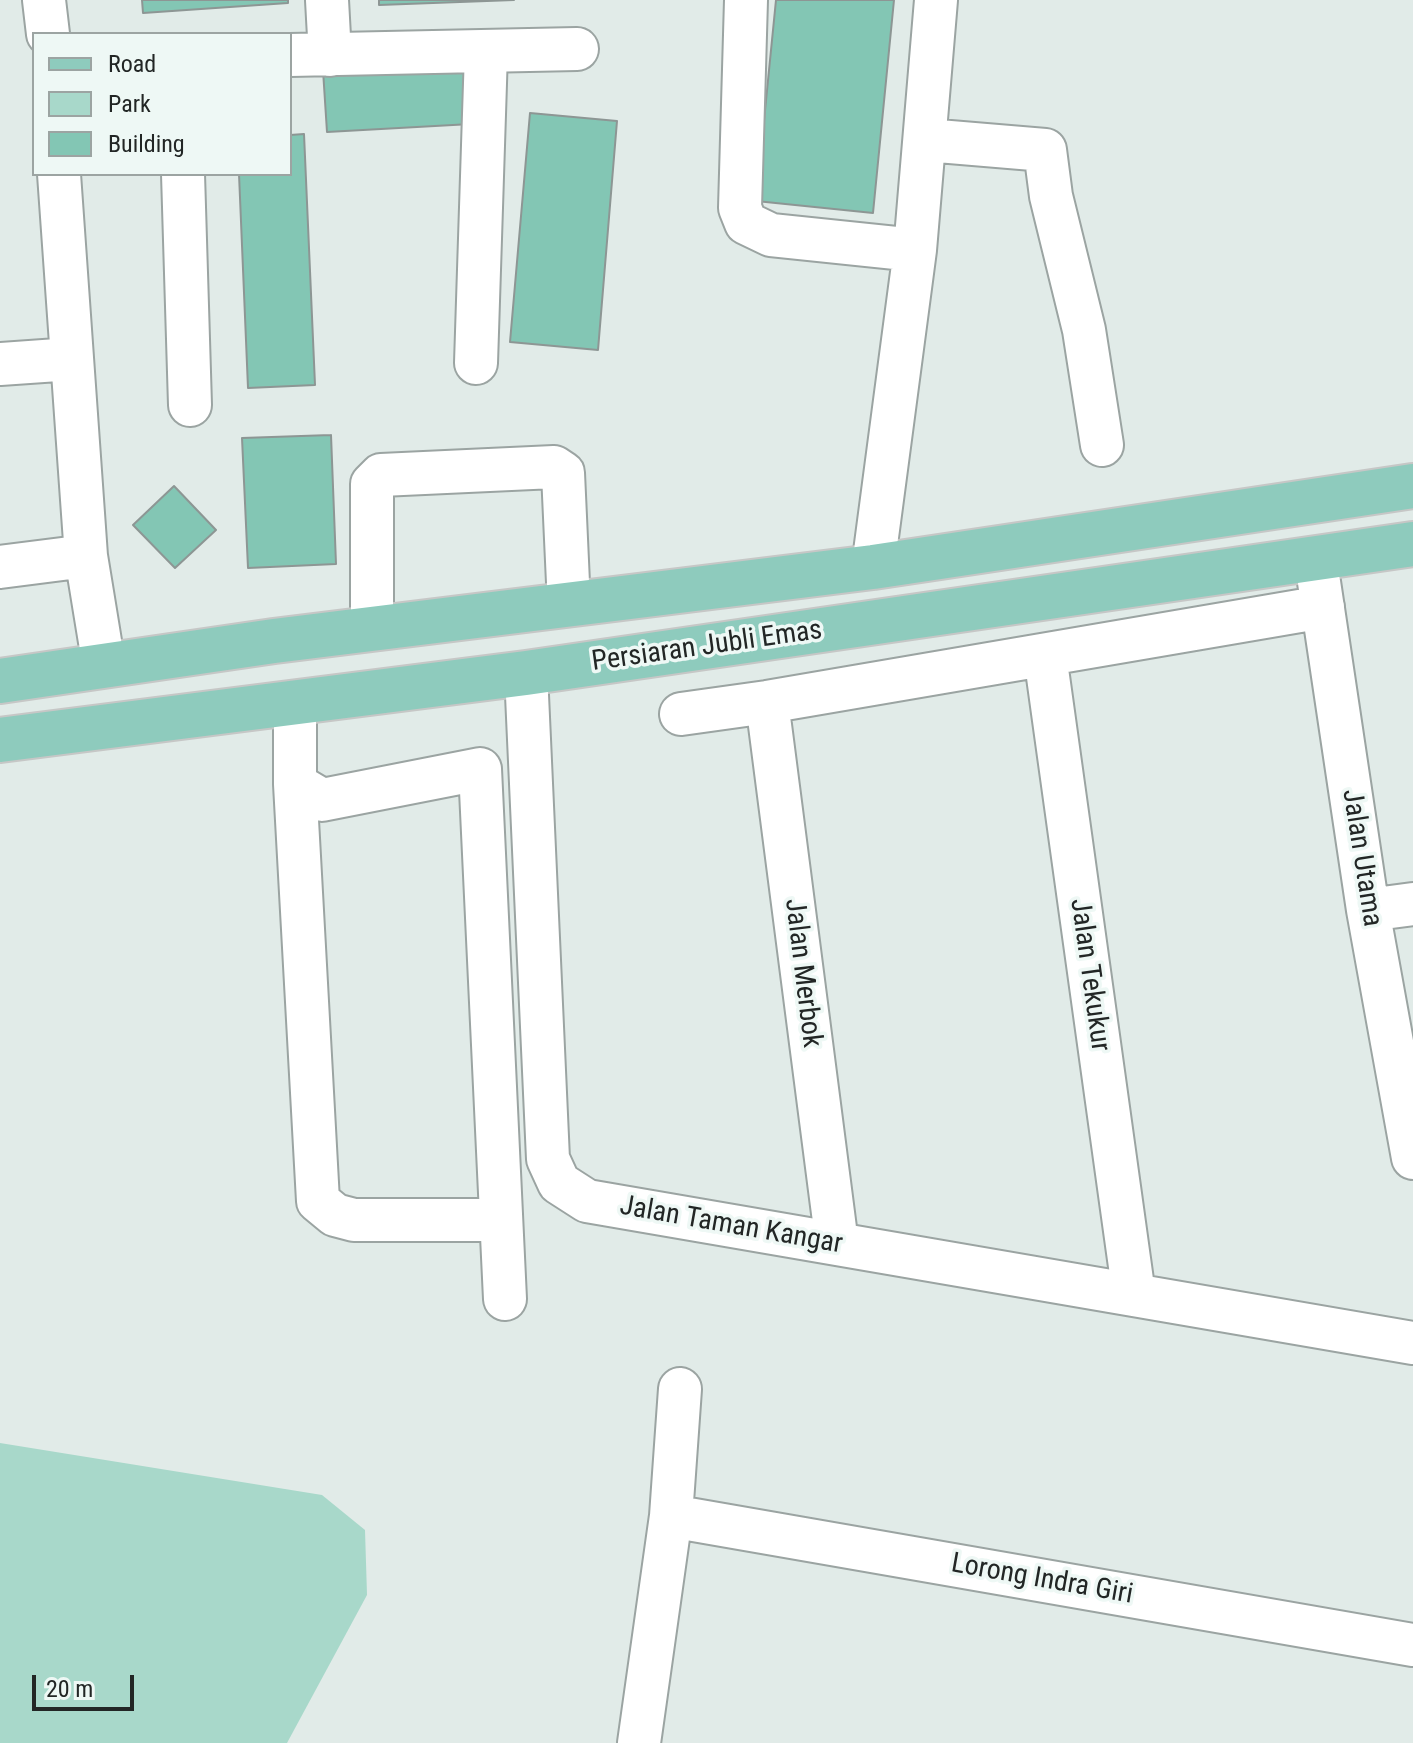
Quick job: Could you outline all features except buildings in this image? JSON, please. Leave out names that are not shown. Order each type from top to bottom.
[{"type":"main road","name":"Persiaran Jubli Emas","points":[[0,681],[372,629],[873,567],[1413,486]]},
{"type":"main road","name":"Persiaran Jubli Emas","points":[[0,740],[526,673],[1413,544]]},
{"type":"street","points":[[44,0],[48,32]]},
{"type":"street","points":[[327,0],[310,55],[577,49]]},
{"type":"street","points":[[746,0],[740,208],[746,223],[771,235],[915,250]]},
{"type":"street","points":[[873,567],[915,250],[936,0]]},
{"type":"street","points":[[476,363],[486,52]]},
{"type":"street","points":[[926,140],[1045,150],[1051,196],[1084,330],[1102,445]]},
{"type":"street","points":[[59,176],[86,556],[104,666]]},
{"type":"street","points":[[183,176],[190,405]]},
{"type":"street","points":[[0,364],[72,359]]},
{"type":"street","points":[[372,629],[372,484],[381,475],[554,467],[563,473],[569,605]]},
{"type":"street","points":[[0,567],[86,556]]},
{"type":"street","name":"Jalan Utama","points":[[1315,557],[1368,910],[1413,1158]]},
{"type":"street","points":[[681,714],[1323,607]]},
{"type":"street","name":"Jalan Tekukur","points":[[1045,655],[1134,1295]]},
{"type":"street","name":"Jalan Taman Kangar","points":[[526,673],[548,1159],[559,1183],[587,1201],[1413,1343]]},
{"type":"street","name":"Jalan Merbok","points":[[767,702],[837,1244]]},
{"type":"street","points":[[295,704],[295,784],[318,1201],[335,1215],[354,1220],[501,1220]]},
{"type":"street","points":[[295,784],[322,800],[480,769],[505,1299]]},
{"type":"street","points":[[1368,910],[1413,904]]},
{"type":"street","points":[[639,1743],[671,1516],[680,1389]]},
{"type":"street","name":"Lorong Indra Giri","points":[[671,1516],[1413,1645]]},
{"type":"green space","points":[[0,1443],[322,1495],[365,1530],[367,1595],[287,1743],[0,1743]]}]
